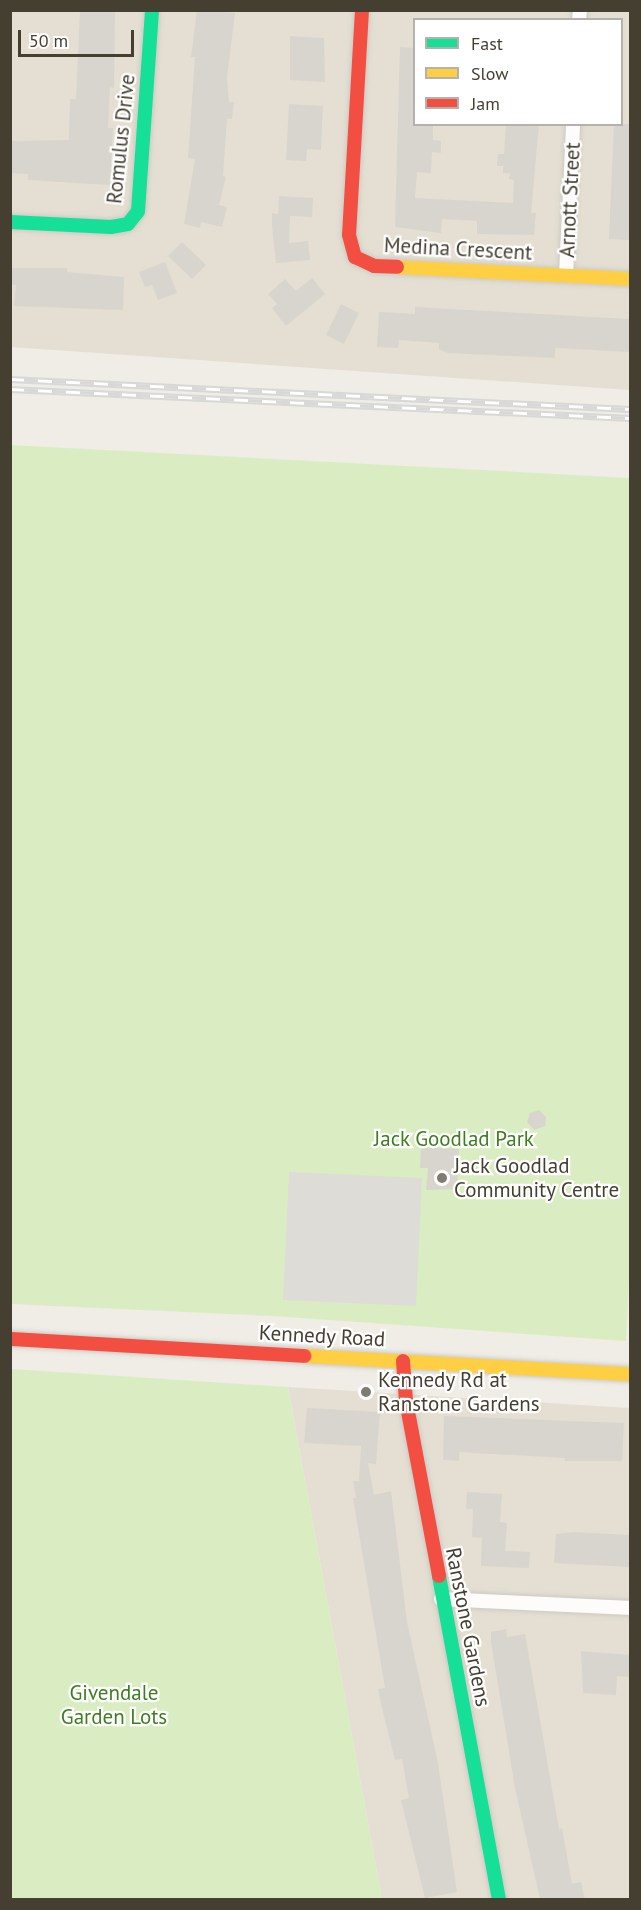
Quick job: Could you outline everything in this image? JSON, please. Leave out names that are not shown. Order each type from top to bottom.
[{"type":"street","name":"Romulus Drive","points":[[10,222],[111,227],[128,224],[138,211],[152,10]]},
{"type":"street","name":"Medina Crescent","points":[[362,10],[349,235],[355,257],[374,266],[630,279]]},
{"type":"street","name":"Arnott Street","points":[[566,275],[573,126]]},
{"type":"street","name":"Kennedy Road","points":[[10,1339],[630,1374]]},
{"type":"street","name":"Ranstone Gardens","points":[[403,1361],[406,1401],[498,1899]]},
{"type":"street","points":[[441,1599],[630,1608]]},
{"type":"shaded area","points":[[10,11],[630,11],[630,390],[11,347]]},
{"type":"shaded area","points":[[289,1172],[422,1178],[416,1306],[283,1300]]},
{"type":"shaded area","points":[[288,1387],[630,1408],[630,1899],[382,1899]]},
{"type":"green space","name":"Jack Goodlad Park","points":[[10,445],[630,478],[630,1260],[626,1341],[273,1316],[11,1304]]},
{"type":"green space","name":"Givendale Garden Lots","points":[[11,1369],[288,1387],[382,1899],[11,1899]]},
{"type":"building","points":[[80,10],[115,10],[114,88],[110,87],[108,128],[113,128],[110,185],[28,180],[28,174],[10,173],[10,141],[69,140],[70,99],[76,99]]},
{"type":"building","points":[[197,10],[235,13],[227,78],[229,102],[234,102],[232,119],[227,119],[223,176],[226,177],[219,205],[227,207],[222,227],[201,222],[200,228],[184,224],[195,159],[188,158],[195,57],[191,57]]},
{"type":"building","points":[[290,36],[324,38],[325,82],[290,80]]},
{"type":"building","points":[[400,47],[413,48],[413,126],[433,126],[433,140],[441,141],[441,153],[432,152],[431,173],[417,172],[415,198],[513,203],[514,180],[509,179],[510,173],[503,173],[503,166],[497,166],[498,154],[504,154],[506,126],[539,126],[531,213],[536,213],[534,235],[477,234],[477,221],[442,219],[441,233],[395,227]]},
{"type":"building","points":[[289,104],[323,106],[321,150],[307,149],[306,161],[286,160]]},
{"type":"building","points":[[630,124],[629,240],[609,239],[614,126]]},
{"type":"building","points":[[279,196],[313,198],[312,217],[290,216],[289,243],[308,241],[310,260],[276,263],[272,213],[278,214]]},
{"type":"building","points":[[182,242],[206,265],[192,279],[168,256]]},
{"type":"building","points":[[165,262],[177,293],[158,300],[152,285],[145,287],[139,272]]},
{"type":"building","points":[[10,268],[67,268],[67,272],[124,277],[123,310],[14,306],[16,285],[10,284]]},
{"type":"building","points":[[312,278],[325,294],[286,326],[272,308],[277,304],[268,294],[285,279],[296,291]]},
{"type":"building","points":[[341,304],[359,313],[344,344],[326,335]]},
{"type":"building","points":[[415,307],[630,319],[630,352],[555,348],[555,358],[448,353],[439,349],[439,343],[399,340],[398,348],[377,347],[379,312],[415,314]]},
{"type":"building","points":[[539,1110],[546,1117],[545,1126],[534,1130],[527,1122],[530,1113]]},
{"type":"building","name":"Jack Goodlad Community Centre","points":[[421,1147],[459,1149],[457,1189],[426,1190],[428,1168],[420,1168]]},
{"type":"building","points":[[307,1408],[380,1412],[376,1464],[368,1463],[374,1495],[391,1491],[407,1622],[438,1763],[457,1892],[425,1898],[401,1800],[409,1798],[402,1759],[395,1760],[378,1689],[385,1688],[353,1498],[356,1498],[353,1481],[359,1481],[361,1446],[304,1443]]},
{"type":"building","points":[[444,1416],[624,1423],[622,1461],[565,1461],[565,1458],[459,1452],[459,1461],[443,1460]]},
{"type":"building","points":[[467,1492],[502,1494],[500,1522],[507,1523],[505,1551],[530,1552],[529,1568],[481,1566],[482,1538],[472,1537],[473,1509],[466,1509]]},
{"type":"building","points":[[575,1532],[630,1535],[630,1567],[554,1563],[556,1534]]},
{"type":"building","points":[[506,1629],[507,1637],[525,1634],[559,1829],[562,1828],[572,1884],[581,1882],[585,1899],[540,1899],[515,1788],[491,1642],[491,1632]]},
{"type":"building","points":[[581,1651],[630,1655],[630,1677],[617,1676],[616,1695],[583,1693]]},
{"type":"railway","points":[[10,379],[630,409]]},
{"type":"railway","points":[[10,389],[630,418]]},
{"type":"traffic: fast","points":[[10,222],[111,227],[128,224],[138,211],[152,10]]},
{"type":"traffic: fast","points":[[439,1576],[499,1900]]},
{"type":"traffic: slow","points":[[397,267],[630,279]]},
{"type":"traffic: slow","points":[[305,1356],[630,1374]]},
{"type":"traffic: jam","points":[[362,10],[349,235],[355,257],[374,266],[397,267]]},
{"type":"traffic: jam","points":[[10,1339],[305,1356]]},
{"type":"traffic: jam","points":[[403,1361],[406,1401],[439,1576]]},
{"type":"place","name":"Jack Goodlad Community Centre","points":[[442,1178]]},
{"type":"place","name":"Kennedy Rd at Ranstone Gardens","points":[[366,1392]]}]
